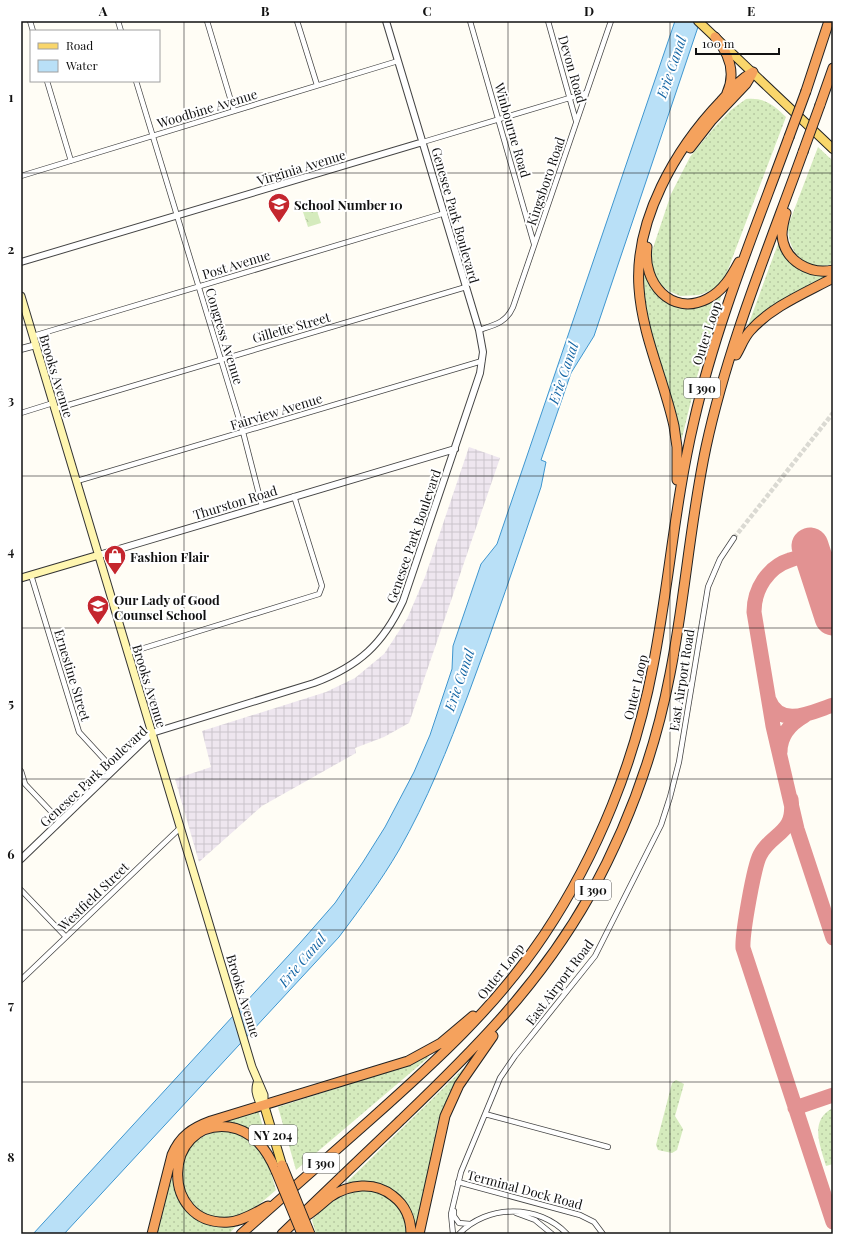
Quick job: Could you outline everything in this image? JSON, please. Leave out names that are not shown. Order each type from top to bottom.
[{"type":"highway","name":"Outer Loop","points":[[241,1234],[446,1052],[481,1015],[520,968],[549,927],[580,874],[604,824],[623,777],[637,734],[649,686],[684,467],[699,398],[716,340],[806,91],[829,21]]},
{"type":"highway","points":[[715,37],[724,49],[730,64],[730,82],[724,98]]},
{"type":"highway","name":"I 390","points":[[282,1234],[469,1055],[529,987],[572,925],[605,867],[628,817],[647,764],[670,676],[702,471],[713,417],[744,316],[833,68]]},
{"type":"highway","points":[[669,567],[677,482],[677,439],[671,412],[641,307],[638,286],[639,266],[649,220],[669,172],[694,133],[741,80],[753,72]]},
{"type":"highway","points":[[753,72],[746,84],[693,143],[670,182],[654,220],[647,248],[646,264],[653,283],[667,297],[679,302],[700,302],[715,295],[724,286],[735,270],[761,215]]},
{"type":"highway","points":[[803,152],[782,232],[783,242],[789,255],[803,266],[816,271],[833,270]]},
{"type":"highway","points":[[727,368],[746,335],[759,322],[779,308],[833,278]]},
{"type":"highway","points":[[152,1234],[172,1156],[182,1138],[189,1131],[202,1124],[393,1066],[425,1053],[461,1028],[520,968]]},
{"type":"highway","points":[[419,1234],[440,1133],[451,1100],[468,1070],[529,987]]},
{"type":"highway","points":[[280,1200],[238,1220],[230,1222],[215,1221],[199,1215],[188,1205],[179,1190],[176,1173],[180,1157],[187,1144],[204,1132],[223,1127],[238,1129],[255,1138],[279,1168],[310,1234]]},
{"type":"highway","points":[[279,1168],[302,1234]]},
{"type":"highway","points":[[293,1223],[312,1214],[338,1192],[353,1187],[367,1186],[382,1189],[397,1200],[407,1215],[411,1234]]},
{"type":"main road","points":[[698,21],[833,149]]},
{"type":"main road","name":"Brooks Avenue","points":[[21,296],[252,1067],[257,1083],[261,1086],[264,1095],[264,1104],[279,1168]]},
{"type":"main road","name":"Thurston Road","points":[[21,578],[99,555]]},
{"type":"street","points":[[207,21],[234,111]]},
{"type":"street","points":[[297,21],[317,85]]},
{"type":"street","name":"Genesee Park Boulevard","points":[[21,860],[152,733],[314,683],[349,667],[369,652],[384,635],[403,601],[480,373],[482,343],[445,213],[386,21]]},
{"type":"street","name":"Winbourne Road","points":[[470,21],[534,245]]},
{"type":"street","name":"Devon Road","points":[[548,21],[576,122]]},
{"type":"street","name":"Kingsboro Road","points":[[479,330],[500,323],[510,314],[611,21]]},
{"type":"street","name":"Woodbine Avenue","points":[[21,176],[398,61]]},
{"type":"street","points":[[47,82],[71,161]]},
{"type":"street","name":"Congress Avenue","points":[[136,82],[243,432],[262,506]]},
{"type":"street","name":"Virginia Avenue","points":[[21,262],[586,93]]},
{"type":"street","name":"Post Avenue","points":[[33,336],[445,213]]},
{"type":"street","name":"Gillette Street","points":[[21,412],[54,406],[466,287]]},
{"type":"street","points":[[21,349],[36,345]]},
{"type":"street","name":"Fairview Avenue","points":[[76,481],[482,361]]},
{"type":"street","name":"Thurston Road","points":[[99,555],[455,449]]},
{"type":"street","points":[[128,653],[319,594],[322,586],[294,496]]},
{"type":"street","name":"East Airport Road","points":[[454,1234],[451,1214],[458,1182],[465,1159],[500,1078],[512,1060],[597,952],[661,825],[677,770],[708,587],[720,559],[734,538]]},
{"type":"street","name":"Ernestine Street","points":[[31,575],[79,732],[114,770]]},
{"type":"street","points":[[21,771],[25,784],[60,822]]},
{"type":"street","name":"Westfield Street","points":[[21,980],[180,828]]},
{"type":"street","points":[[21,890],[66,937]]},
{"type":"street","points":[[485,1114],[608,1147]]},
{"type":"street","name":"Terminal Dock Road","points":[[458,1182],[580,1215],[594,1222],[603,1234]]},
{"type":"street","name":"East Airport Road","points":[[454,1204],[454,1216],[459,1223],[472,1224]]},
{"type":"street","points":[[459,1234],[472,1224],[489,1215],[522,1211],[537,1214],[555,1223],[567,1234]]},
{"type":"street","points":[[505,1212],[520,1214],[532,1219],[552,1234]]},
{"type":"shaded area","points":[[469,447],[500,458],[409,723],[384,737],[355,748],[356,753],[262,806],[199,862],[175,779],[211,767],[202,731],[326,692],[355,678],[384,654],[407,619],[425,577]]},
{"type":"green space","points":[[746,99],[758,99],[768,103],[786,117],[727,272],[720,283],[712,290],[699,295],[680,296],[669,291],[658,283],[651,268],[652,251],[671,194],[690,157],[731,110]]},
{"type":"green space","points":[[818,147],[833,161],[833,264],[823,266],[806,263],[800,258],[791,244],[788,226]]},
{"type":"green space","points":[[315,205],[321,223],[308,227],[302,209]]},
{"type":"green space","points":[[779,241],[785,255],[833,273],[746,331]]},
{"type":"green space","points":[[642,265],[650,286],[661,299],[678,305],[719,295],[721,297],[696,380],[682,438],[679,437],[644,304]]},
{"type":"green space","points":[[427,1055],[429,1057],[296,1170],[278,1107],[407,1066]]},
{"type":"green space","points":[[464,1068],[448,1097],[438,1121],[417,1232],[414,1232],[396,1194],[350,1186],[347,1182]]},
{"type":"green space","points":[[676,1080],[684,1084],[675,1116],[683,1129],[677,1150],[672,1153],[658,1150],[656,1145],[672,1083]]},
{"type":"green space","points":[[833,1108],[833,1164],[826,1166],[818,1134],[821,1119]]},
{"type":"green space","points":[[257,1111],[259,1113],[270,1151],[226,1125],[226,1120]]},
{"type":"green space","points":[[230,1131],[249,1141],[256,1147],[266,1161],[276,1190],[255,1208],[243,1215],[230,1219],[214,1218],[200,1212],[190,1201],[184,1187],[182,1171],[185,1156],[194,1143],[211,1133]]},
{"type":"green space","points":[[173,1179],[181,1202],[197,1219],[215,1226],[237,1225],[229,1234],[157,1234],[170,1180]]},
{"type":"green space","points":[[362,1189],[380,1194],[394,1202],[403,1215],[408,1234],[316,1234],[312,1220],[318,1214],[334,1201],[347,1194]]},
{"type":"water","name":"Erie Canal","points":[[675,21],[700,21],[594,336],[571,373],[541,460],[546,462],[541,487],[487,643],[445,754],[428,793],[399,850],[385,873],[339,937],[64,1234],[33,1234],[335,903],[385,827],[414,772],[430,735],[452,669],[453,646],[481,564],[497,544]]},
{"type":"taxiway","points":[[820,578],[811,562],[806,559],[795,558],[782,563],[769,573],[764,580],[757,595],[754,612],[773,726],[797,829],[833,938]]},
{"type":"taxiway","points":[[830,608],[826,581],[833,559]]},
{"type":"taxiway","points":[[769,700],[774,709],[781,714],[789,716],[806,714],[833,705]]},
{"type":"taxiway","points":[[780,752],[780,746],[787,731],[794,723],[804,716]]},
{"type":"taxiway","points":[[791,799],[792,811],[787,826],[765,847],[760,855],[746,915],[743,948],[833,1222]]},
{"type":"taxiway","points":[[795,1108],[833,1095]]},
{"type":"runway","points":[[810,546],[833,617]]},
{"type":"tunnel","points":[[734,538],[833,413]]},
{"type":"place","name":"School Number 10","points":[[279,224]]},
{"type":"place","name":"Fashion Flair","points":[[115,576]]},
{"type":"place","name":"Our Lady of Good Counsel School","points":[[98,626]]}]
